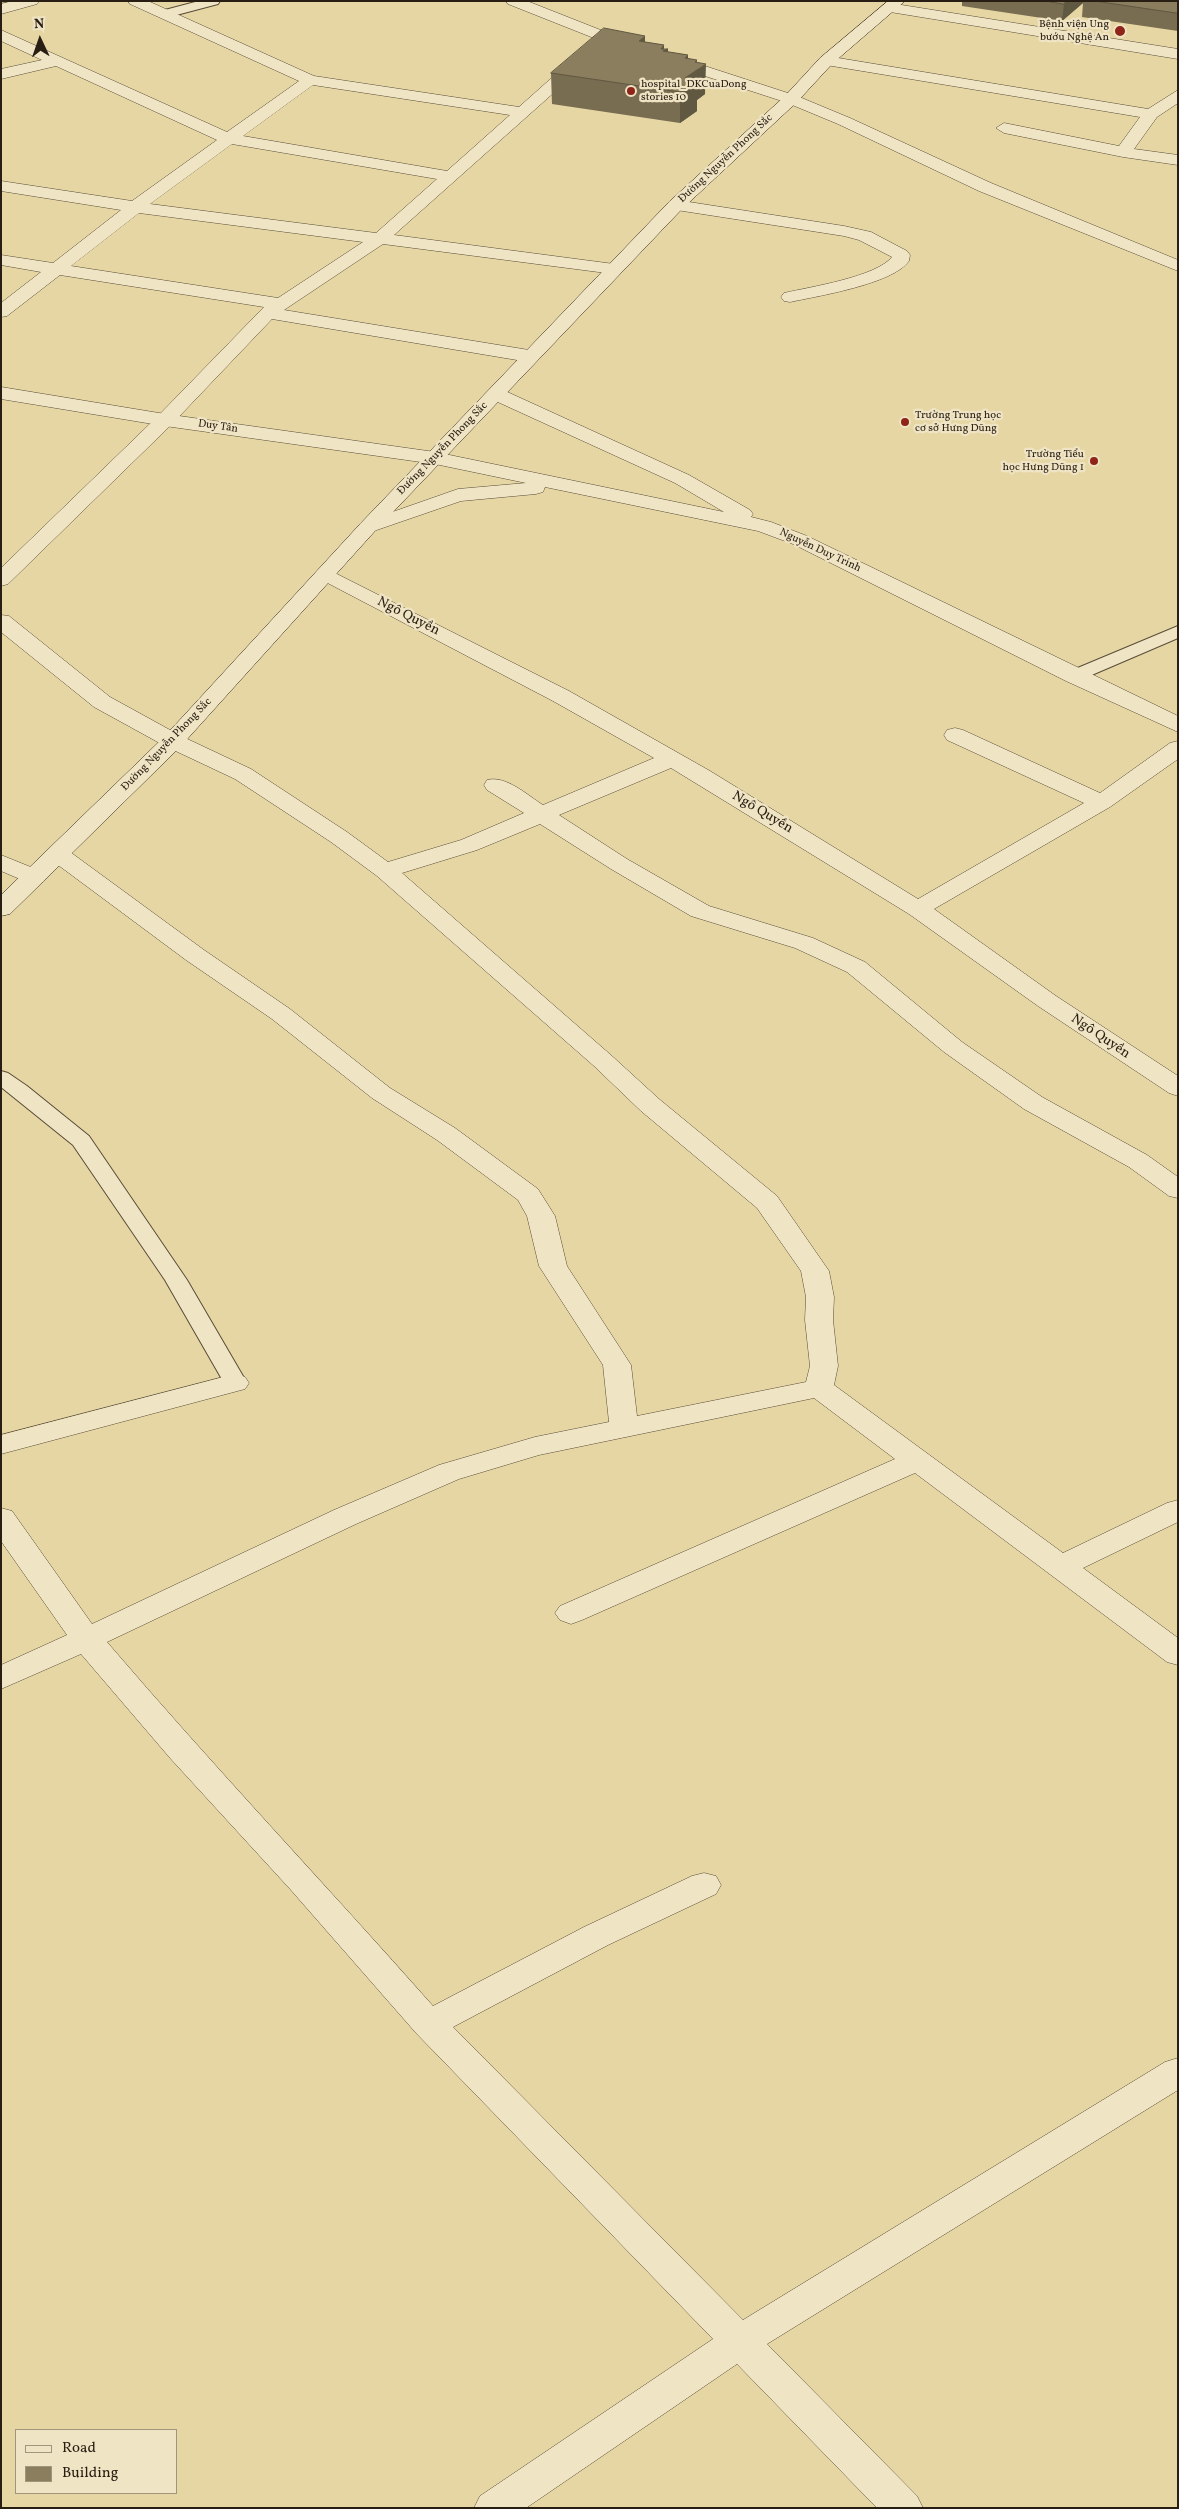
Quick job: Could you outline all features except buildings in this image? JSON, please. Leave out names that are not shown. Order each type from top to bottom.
[{"type":"street","points":[[1,9],[32,1]]},
{"type":"street","points":[[135,1],[310,80],[522,112]]},
{"type":"street","points":[[513,1],[605,38],[642,50]]},
{"type":"street","points":[[894,5],[1178,54]]},
{"type":"street","name":"Đường Nguyễn Phong Sắc","points":[[1,909],[174,741],[368,527],[496,394],[529,356],[676,205],[791,99],[826,61],[894,5]]},
{"type":"street","points":[[1,35],[229,138],[448,176]]},
{"type":"street","points":[[1,580],[165,420],[273,308],[382,237],[448,176],[605,38]]},
{"type":"street","points":[[661,56],[791,99],[844,121],[985,187],[1178,266]]},
{"type":"street","points":[[1,74],[56,60]]},
{"type":"street","points":[[826,61],[1151,114]]},
{"type":"street","points":[[1,312],[135,207],[310,80]]},
{"type":"street","points":[[1123,152],[1151,114],[1178,94]]},
{"type":"street","points":[[1004,128],[1123,152],[1178,160]]},
{"type":"street","points":[[1,186],[135,207],[614,268]]},
{"type":"street","points":[[676,205],[844,231],[865,236],[901,255],[900,261],[894,266],[862,279],[790,297]]},
{"type":"street","points":[[1,260],[57,268],[529,356]]},
{"type":"street","name":"Duy Tân","points":[[1,393],[165,420],[435,458]]},
{"type":"street","points":[[496,394],[682,479],[764,526]]},
{"type":"street","name":"Nguyễn Duy Trinh","points":[[435,458],[764,526],[800,540],[1074,676],[1178,725]]},
{"type":"street","points":[[368,527],[458,495],[499,490],[576,486]]},
{"type":"street","name":"Ngô Quyền","points":[[325,574],[561,696],[672,759],[918,909],[1047,1001],[1178,1088]]},
{"type":"street","points":[[1,620],[102,702],[174,741],[243,774],[339,837],[385,871],[603,1061],[650,1105],[767,1202],[815,1271],[820,1297],[819,1320],[824,1366],[819,1388]]},
{"type":"street","points":[[955,735],[1102,802]]},
{"type":"street","points":[[918,909],[1102,802],[1178,748]]},
{"type":"street","points":[[385,871],[469,846],[672,759]]},
{"type":"street","points":[[495,785],[700,911],[804,943],[856,967],[953,1046],[1033,1103],[1138,1161],[1178,1190]]},
{"type":"street","points":[[58,854],[195,955],[281,1014],[381,1093],[446,1134],[528,1195],[541,1216],[553,1266],[617,1365],[624,1428]]},
{"type":"street","points":[[1,862],[35,877]]},
{"type":"street","points":[[1,1445],[235,1382]]},
{"type":"street","points":[[1,1678],[87,1640],[345,1518],[449,1472],[535,1446],[819,1388],[1178,1654]]},
{"type":"street","points":[[571,1613],[917,1461]]},
{"type":"street","points":[[1060,1568],[1178,1510]]},
{"type":"street","points":[[1,1518],[87,1640],[181,1750],[302,1880],[428,2024],[903,2508]]},
{"type":"street","points":[[428,2024],[596,1936],[704,1885]]},
{"type":"street","points":[[494,2508],[741,2341],[1178,2072]]},
{"type":"lane","points":[[165,14],[214,1]]},
{"type":"lane","points":[[1074,676],[1178,631]]},
{"type":"lane","points":[[1,1077],[20,1090],[81,1141],[176,1280],[235,1382]]},
{"type":"place","name":"Bệnh viện Ung bướu Nghệ An","points":[[1120,31]]},
{"type":"place","name":"hospital_DKCuaDong stories 10","points":[[631,91]]},
{"type":"place","name":"Trường Trung học cơ sở Hưng Dũng","points":[[905,422]]},
{"type":"place","name":"Trường Tiểu học Hưng Dũng 1","points":[[1094,461]]}]
